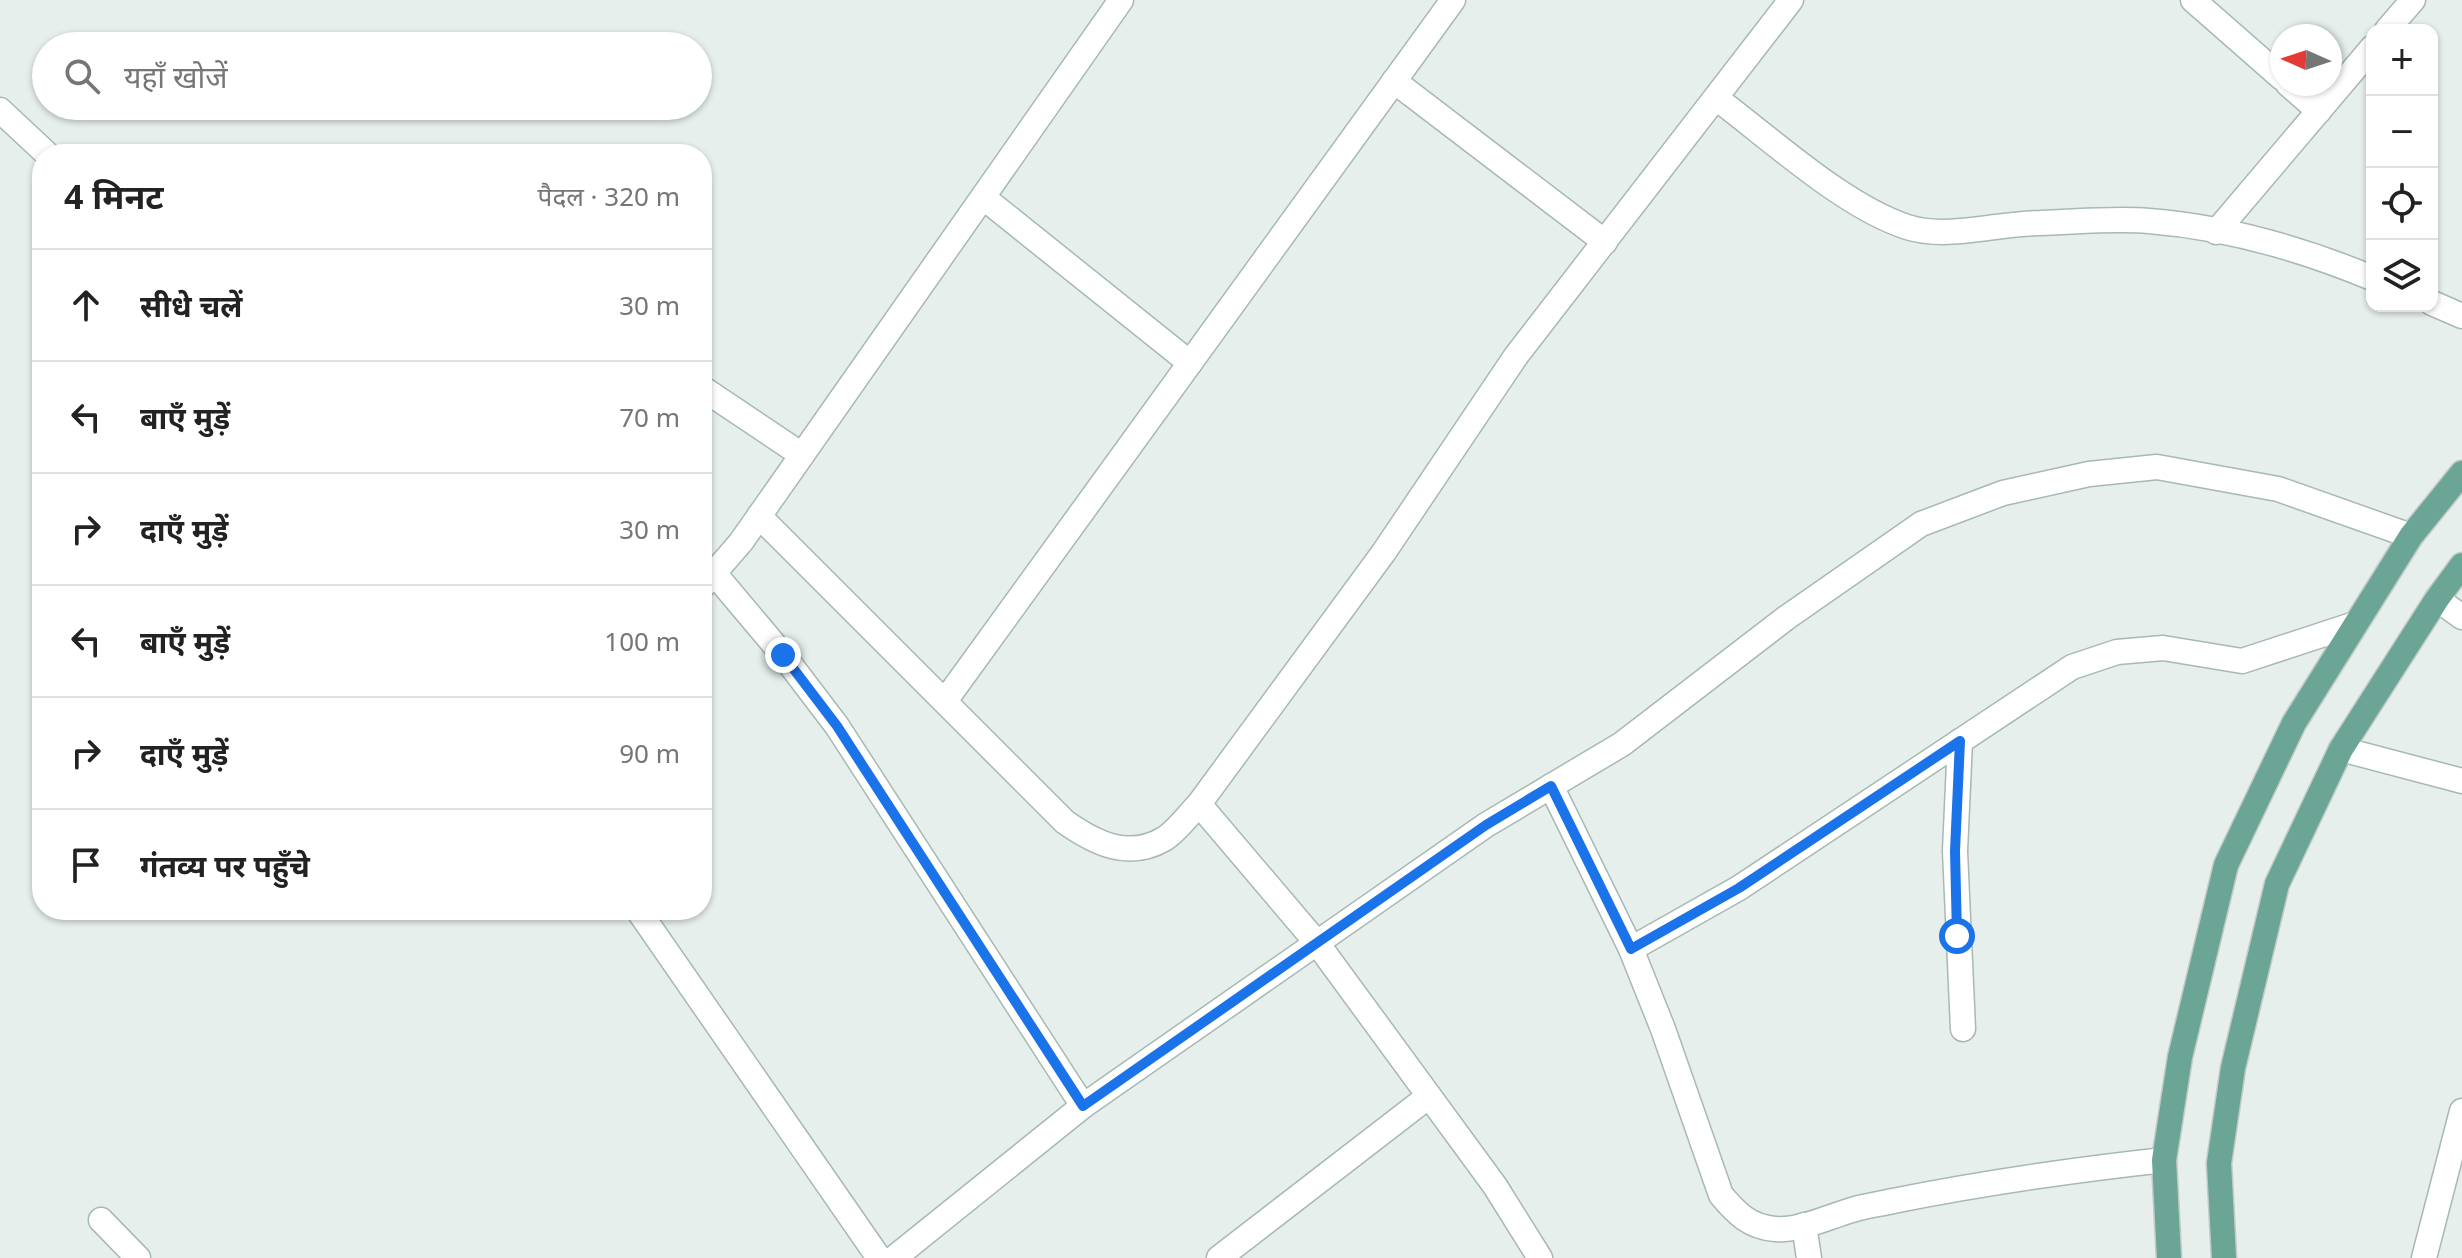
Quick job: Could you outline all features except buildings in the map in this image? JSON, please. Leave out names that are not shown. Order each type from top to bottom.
[{"type":"main road","points":[[2169,1258],[2164,1160],[2180,1057],[2226,865],[2294,723],[2411,536],[2462,473]]},
{"type":"main road","points":[[2224,1258],[2219,1163],[2233,1068],[2277,884],[2341,749],[2462,565]]},
{"type":"street","points":[[712,575],[759,516],[1121,0]]},
{"type":"street","points":[[945,701],[1453,0]]},
{"type":"street","points":[[759,516],[1065,822],[1090,839],[1115,849],[1138,848],[1165,839],[1199,804],[1384,552],[1516,356],[1791,0]]},
{"type":"street","points":[[2193,0],[2270,67]]},
{"type":"street","points":[[2392,24],[2413,0]]},
{"type":"street","points":[[2216,232],[2366,55]]},
{"type":"street","points":[[1394,81],[1605,242]]},
{"type":"street","points":[[2302,96],[2319,111]]},
{"type":"street","points":[[1716,98],[1843,194],[1881,216],[1908,227],[1931,232],[2034,223],[2148,221],[2254,238],[2366,276]]},
{"type":"street","points":[[0,110],[36,144]]},
{"type":"street","points":[[984,198],[1190,363]]},
{"type":"street","points":[[2438,306],[2462,316]]},
{"type":"street","points":[[712,395],[802,455]]},
{"type":"street","points":[[894,1258],[1083,1106],[1486,825],[1622,744],[1786,618],[1921,524],[2003,493],[2089,474],[2157,467],[2278,489],[2411,536]]},
{"type":"street","points":[[712,584],[783,655],[837,726],[1083,1106]]},
{"type":"street","points":[[2437,599],[2462,617]]},
{"type":"street","points":[[1631,949],[1739,888],[2072,667],[2117,652],[2163,648],[2242,661],[2355,624]]},
{"type":"street","points":[[1960,741],[1955,851],[1963,1029]]},
{"type":"street","points":[[2341,749],[2462,781]]},
{"type":"street","points":[[1551,786],[1631,949],[1663,1029],[1721,1195],[1738,1216],[1757,1226],[1779,1230],[1856,1209],[2032,1175],[2164,1160]]},
{"type":"street","points":[[1199,804],[1317,943],[1495,1186],[1540,1258]]},
{"type":"street","points":[[645,920],[879,1258]]},
{"type":"street","points":[[1219,1258],[1429,1096]]},
{"type":"street","points":[[2424,1258],[2461,1123]]},
{"type":"street","points":[[101,1220],[138,1258]]},
{"type":"street","points":[[1804,1225],[1809,1258]]},
{"type":"route","points":[[783,655],[837,726],[1083,1106],[1486,825],[1551,786],[1631,949],[1739,888],[1960,741],[1955,851],[1957,936]]}]
